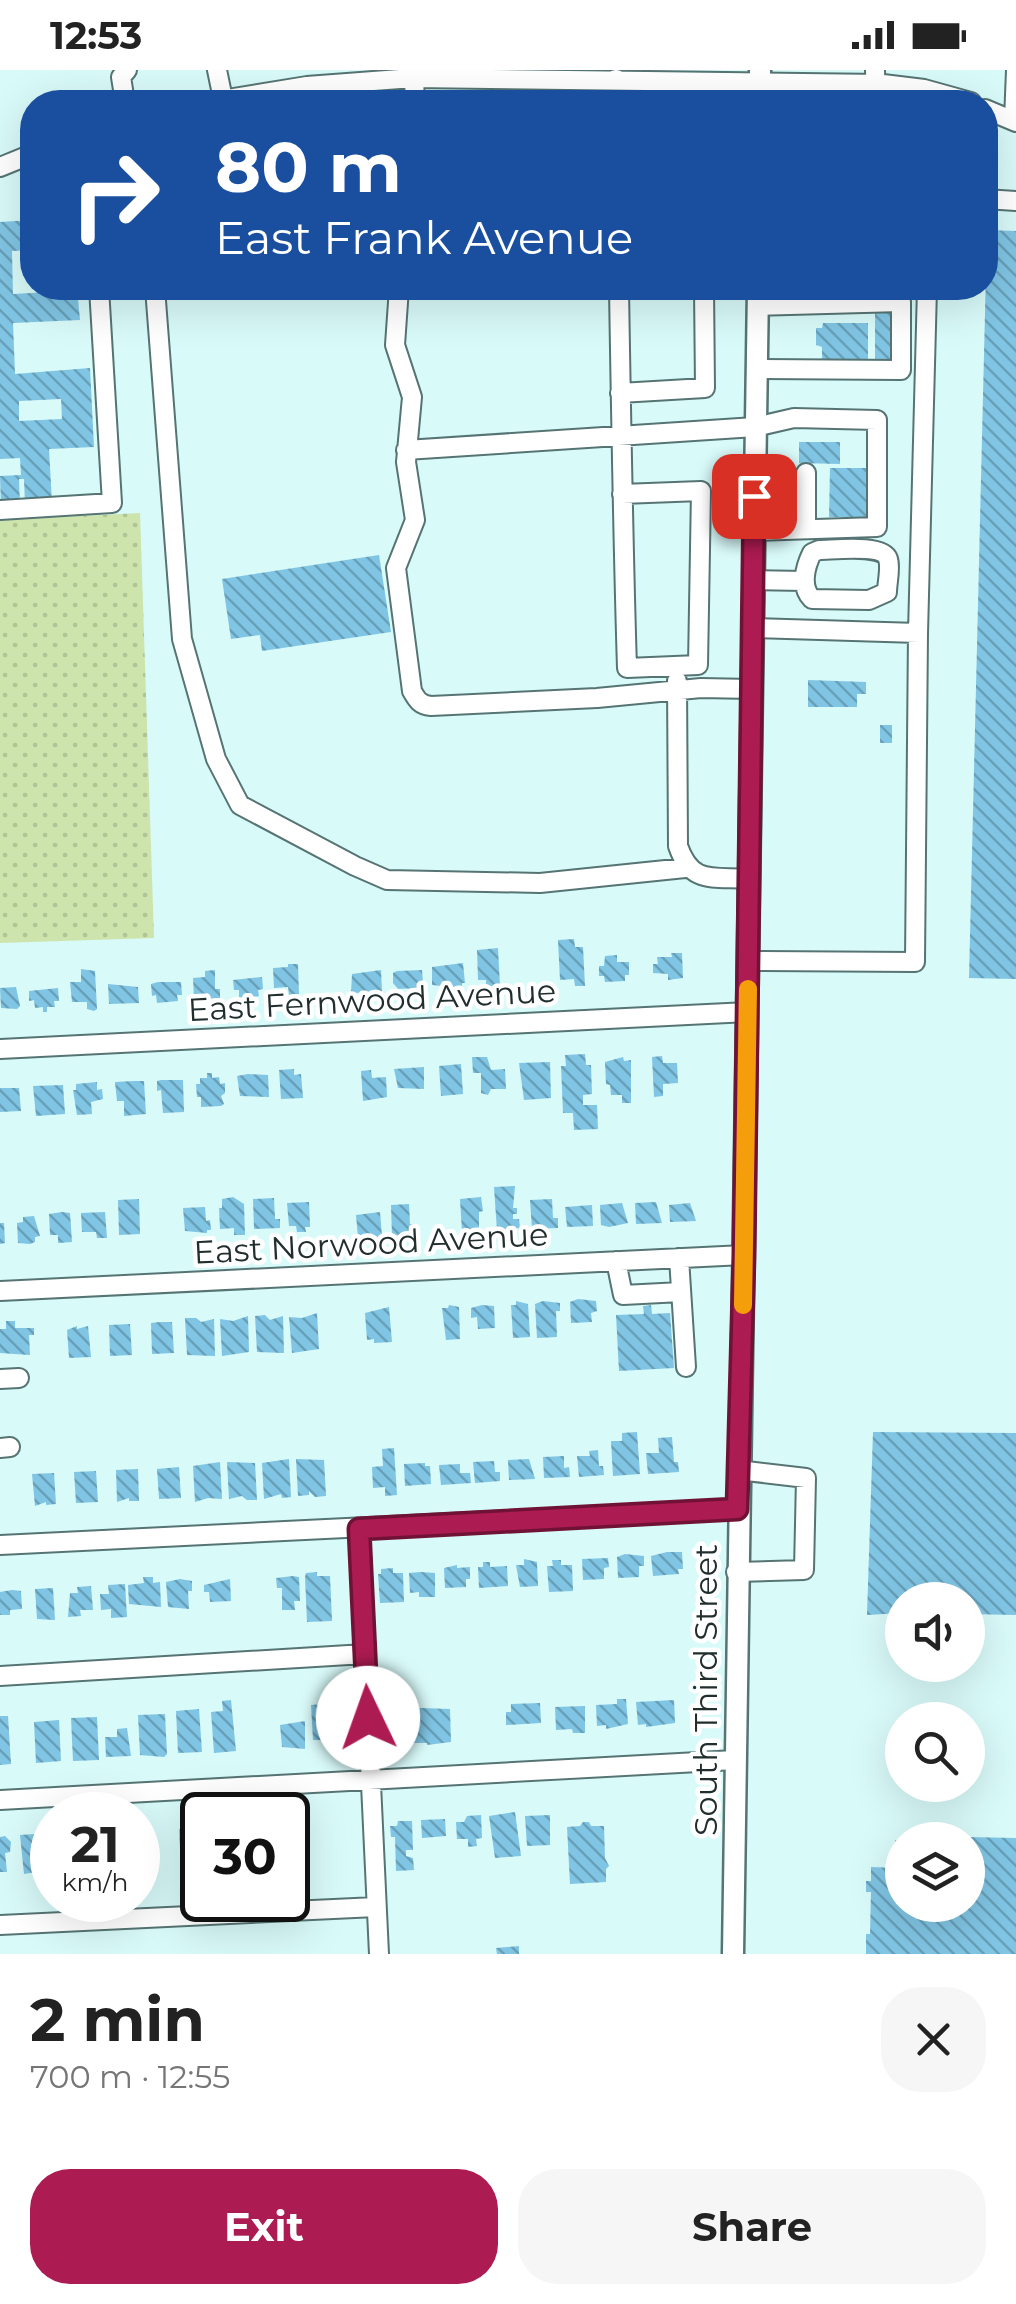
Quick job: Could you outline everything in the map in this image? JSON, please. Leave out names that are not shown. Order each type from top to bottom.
[{"type":"main road","name":"South Third Street","points":[[733,1954],[758,300]]},
{"type":"street","points":[[1015,122],[1016,70]]},
{"type":"street","points":[[282,90],[416,74],[567,74],[616,79],[760,75],[926,90]]},
{"type":"street","points":[[616,79],[616,90]]},
{"type":"street","points":[[823,82],[823,90]]},
{"type":"street","points":[[0,510],[112,503],[100,300]]},
{"type":"street","points":[[156,300],[182,639],[216,759],[240,805],[387,880],[540,884],[685,868],[695,874],[750,879]]},
{"type":"street","points":[[398,300],[394,345],[412,396],[406,450],[415,520],[396,568],[412,691],[422,705],[752,688]]},
{"type":"street","points":[[619,300],[622,494],[627,668],[698,665],[701,491],[622,494]]},
{"type":"street","points":[[620,392],[705,388],[704,300]]},
{"type":"street","points":[[756,369],[901,370],[901,302],[853,300]]},
{"type":"street","points":[[748,962],[915,962],[926,300]]},
{"type":"street","points":[[406,450],[756,427],[794,418],[878,420],[878,527],[754,530]]},
{"type":"street","points":[[806,473],[806,529]]},
{"type":"street","points":[[819,550],[877,550],[886,554],[889,561],[887,592],[869,600],[812,600],[806,594],[804,581],[808,561],[819,550]]},
{"type":"street","points":[[754,580],[804,581]]},
{"type":"street","points":[[753,628],[918,633]]},
{"type":"street","points":[[678,666],[678,846],[685,868]]},
{"type":"street","name":"East Fernwood Avenue","points":[[0,1049],[748,1012]]},
{"type":"street","name":"East Norwood Avenue","points":[[0,1291],[744,1255]]},
{"type":"street","points":[[678,1258],[686,1367]]},
{"type":"street","points":[[616,1261],[623,1295],[681,1292]]},
{"type":"street","points":[[736,1572],[804,1570],[806,1478],[738,1470]]},
{"type":"street","points":[[0,1545],[737,1509]]},
{"type":"street","points":[[359,1529],[378,1954]]},
{"type":"street","points":[[0,1676],[365,1654]]},
{"type":"street","points":[[0,1800],[735,1760]]},
{"type":"street","points":[[0,1925],[376,1906]]},
{"type":"green space","points":[[140,513],[154,938],[0,943],[0,520]]},
{"type":"building","points":[[20,221],[20,251],[12,251],[13,294],[20,294],[20,300],[78,300],[80,320],[13,323],[15,374],[90,368],[94,447],[49,449],[52,503],[25,505],[24,479],[19,479],[20,505],[1,506],[0,476],[21,475],[20,458],[0,459],[0,222]],"holes":[[[61,399],[62,419],[19,421],[19,401]]]},
{"type":"building","points":[[998,230],[1016,231],[1016,979],[969,978],[985,300],[998,300]]},
{"type":"building","points":[[875,306],[897,306],[896,362],[875,362]]},
{"type":"building","points":[[823,323],[868,323],[868,365],[822,365],[816,328],[822,328]]},
{"type":"building","points":[[799,442],[840,442],[840,464],[799,463]]},
{"type":"building","points":[[830,468],[867,468],[867,517],[829,517]]},
{"type":"building","points":[[379,555],[391,632],[262,651],[260,635],[231,639],[222,579]]},
{"type":"building","points":[[808,680],[866,682],[866,694],[857,694],[857,707],[808,707]]},
{"type":"building","points":[[880,725],[892,725],[892,743],[880,743]]},
{"type":"building","points":[[574,939],[575,947],[583,947],[585,986],[575,986],[574,979],[560,980],[558,940]]},
{"type":"building","points":[[498,948],[500,986],[486,987],[486,980],[478,980],[477,950]]},
{"type":"building","points":[[671,953],[682,953],[683,978],[668,980],[668,974],[653,973],[657,957],[672,957]]},
{"type":"building","points":[[617,955],[617,962],[629,962],[629,975],[625,975],[625,981],[605,982],[604,976],[599,976],[599,966],[604,966],[605,956]]},
{"type":"building","points":[[463,963],[462,988],[432,985],[432,967]]},
{"type":"building","points":[[298,964],[299,994],[289,995],[288,987],[274,988],[273,968]]},
{"type":"building","points":[[81,969],[95,971],[94,1011],[87,1009],[87,1002],[72,1002],[70,982],[81,982]]},
{"type":"building","points":[[215,970],[215,989],[220,989],[220,998],[194,999],[193,978],[205,977],[205,971]]},
{"type":"building","points":[[381,970],[382,992],[351,993],[352,974]]},
{"type":"building","points":[[422,970],[423,983],[418,983],[418,988],[398,989],[393,983],[393,973],[397,971]]},
{"type":"building","points":[[262,977],[259,996],[247,999],[234,990],[233,980]]},
{"type":"building","points":[[181,982],[182,995],[177,995],[178,1001],[157,1003],[151,984]]},
{"type":"building","points":[[108,984],[138,987],[139,1003],[109,1004]]},
{"type":"building","points":[[16,987],[20,1006],[1,1008],[0,988]]},
{"type":"building","points":[[58,988],[59,1001],[54,1001],[55,1007],[47,1007],[47,1012],[43,1012],[43,1007],[35,1008],[34,1000],[29,1001],[29,991]]},
{"type":"building","points":[[585,1054],[586,1065],[591,1065],[592,1094],[583,1095],[583,1105],[597,1105],[598,1129],[574,1130],[573,1113],[563,1113],[561,1066],[566,1066],[565,1055]]},
{"type":"building","points":[[662,1056],[663,1063],[677,1063],[678,1083],[663,1084],[663,1096],[654,1097],[652,1057]]},
{"type":"building","points":[[472,1057],[487,1057],[491,1070],[505,1069],[506,1089],[491,1089],[488,1095],[481,1093],[481,1073],[473,1073]]},
{"type":"building","points":[[623,1057],[624,1061],[631,1060],[631,1103],[622,1103],[622,1095],[611,1095],[610,1085],[606,1084],[605,1062]]},
{"type":"building","points":[[550,1062],[551,1098],[524,1100],[519,1063]]},
{"type":"building","points":[[461,1064],[463,1094],[441,1096],[439,1066]]},
{"type":"building","points":[[424,1067],[424,1089],[398,1088],[394,1069]]},
{"type":"building","points":[[294,1069],[294,1075],[301,1074],[303,1098],[281,1099],[279,1070]]},
{"type":"building","points":[[371,1070],[372,1078],[386,1077],[387,1097],[363,1101],[361,1071]]},
{"type":"building","points":[[207,1073],[212,1073],[212,1078],[219,1077],[220,1084],[225,1083],[221,1106],[201,1107],[196,1084],[200,1084],[200,1078],[207,1078]]},
{"type":"building","points":[[268,1075],[269,1097],[240,1096],[237,1076]]},
{"type":"building","points":[[183,1080],[184,1112],[163,1113],[161,1090],[157,1091],[157,1081]]},
{"type":"building","points":[[144,1081],[146,1114],[124,1116],[124,1101],[117,1101],[115,1082]]},
{"type":"building","points":[[97,1082],[103,1099],[91,1102],[92,1114],[77,1115],[73,1090],[76,1084]]},
{"type":"building","points":[[63,1085],[65,1114],[36,1116],[33,1086]]},
{"type":"building","points":[[0,1088],[19,1088],[21,1111],[0,1112]]},
{"type":"building","points":[[515,1186],[513,1208],[517,1208],[517,1214],[513,1214],[513,1219],[519,1219],[520,1228],[497,1231],[494,1187]]},
{"type":"building","points":[[233,1197],[244,1204],[245,1235],[234,1235],[234,1228],[220,1229],[222,1199]]},
{"type":"building","points":[[481,1197],[479,1234],[462,1232],[460,1199]]},
{"type":"building","points":[[274,1198],[275,1219],[280,1219],[280,1228],[254,1229],[253,1199]]},
{"type":"building","points":[[139,1199],[140,1234],[119,1235],[118,1200]]},
{"type":"building","points":[[552,1199],[558,1228],[532,1229],[530,1200]]},
{"type":"building","points":[[309,1202],[310,1227],[305,1227],[306,1232],[297,1232],[296,1226],[289,1226],[287,1203]]},
{"type":"building","points":[[656,1202],[662,1223],[636,1224],[635,1203]]},
{"type":"building","points":[[622,1203],[628,1223],[601,1225],[600,1205]]},
{"type":"building","points":[[690,1203],[696,1221],[670,1222],[669,1205]]},
{"type":"building","points":[[409,1204],[410,1224],[415,1224],[416,1234],[392,1236],[391,1205]]},
{"type":"building","points":[[592,1205],[593,1226],[567,1227],[565,1207]]},
{"type":"building","points":[[205,1207],[211,1230],[185,1231],[183,1208]]},
{"type":"building","points":[[105,1212],[107,1238],[97,1238],[96,1232],[82,1232],[81,1213]]},
{"type":"building","points":[[380,1212],[382,1236],[372,1240],[358,1238],[356,1215]]},
{"type":"building","points":[[70,1213],[72,1242],[58,1243],[58,1235],[50,1235],[49,1214]]},
{"type":"building","points":[[34,1216],[40,1236],[30,1244],[18,1243],[17,1223],[23,1222],[23,1217]]},
{"type":"building","points":[[0,1223],[4,1223],[5,1243],[0,1244]]},
{"type":"building","points":[[516,1301],[528,1304],[530,1337],[513,1338],[511,1305],[516,1305]]},
{"type":"building","points":[[596,1301],[592,1322],[571,1323],[570,1302]]},
{"type":"building","points":[[560,1303],[560,1311],[556,1311],[557,1337],[537,1338],[535,1304]]},
{"type":"building","points":[[651,1305],[652,1314],[670,1313],[674,1368],[619,1371],[616,1315],[644,1314],[643,1306]]},
{"type":"building","points":[[494,1306],[495,1328],[478,1329],[477,1317],[471,1318],[471,1308]]},
{"type":"building","points":[[389,1307],[392,1342],[367,1340],[365,1313]]},
{"type":"building","points":[[459,1307],[460,1339],[446,1340],[442,1308]]},
{"type":"building","points":[[317,1313],[319,1349],[292,1353],[289,1317]]},
{"type":"building","points":[[265,1315],[270,1320],[283,1316],[284,1353],[257,1352],[255,1316]]},
{"type":"building","points":[[248,1316],[249,1352],[222,1356],[220,1319],[233,1321]]},
{"type":"building","points":[[185,1318],[201,1322],[214,1319],[215,1356],[187,1355]]},
{"type":"building","points":[[6,1321],[15,1321],[15,1328],[34,1328],[34,1335],[29,1335],[30,1355],[0,1353],[0,1329],[6,1329]]},
{"type":"building","points":[[172,1322],[174,1353],[152,1354],[151,1323]]},
{"type":"building","points":[[130,1324],[132,1355],[110,1356],[109,1325]]},
{"type":"building","points":[[88,1326],[91,1357],[69,1358],[67,1330]]},
{"type":"building","points":[[637,1432],[640,1474],[613,1476],[611,1441],[622,1441],[622,1433]]},
{"type":"building","points":[[873,1432],[1016,1433],[1016,1615],[985,1614],[985,1582],[885,1582],[885,1614],[867,1615]]},
{"type":"building","points":[[672,1437],[679,1472],[648,1474],[646,1453],[659,1453],[658,1438]]},
{"type":"building","points":[[394,1448],[397,1495],[385,1496],[385,1487],[373,1488],[372,1467],[383,1466],[382,1449]]},
{"type":"building","points":[[598,1450],[604,1475],[579,1477],[577,1456],[590,1456],[589,1451]]},
{"type":"building","points":[[564,1456],[564,1468],[569,1467],[570,1477],[544,1478],[543,1457]]},
{"type":"building","points":[[289,1459],[291,1497],[282,1498],[281,1494],[264,1499],[262,1463]]},
{"type":"building","points":[[296,1459],[324,1460],[326,1496],[315,1497],[309,1491],[309,1495],[298,1496]]},
{"type":"building","points":[[529,1459],[535,1479],[509,1480],[508,1460]]},
{"type":"building","points":[[494,1461],[500,1481],[475,1483],[473,1462]]},
{"type":"building","points":[[220,1462],[222,1499],[195,1502],[193,1466]]},
{"type":"building","points":[[227,1462],[255,1463],[257,1500],[242,1496],[229,1499]]},
{"type":"building","points":[[404,1464],[430,1466],[431,1484],[405,1486]]},
{"type":"building","points":[[460,1464],[460,1473],[470,1473],[471,1483],[441,1485],[439,1465]]},
{"type":"building","points":[[179,1467],[181,1498],[159,1499],[157,1469]]},
{"type":"building","points":[[138,1469],[139,1501],[129,1498],[117,1502],[116,1470]]},
{"type":"building","points":[[96,1471],[98,1502],[76,1503],[74,1472]]},
{"type":"building","points":[[54,1473],[56,1504],[35,1506],[32,1474]]},
{"type":"building","points":[[682,1552],[683,1569],[678,1569],[679,1574],[653,1576],[651,1556]]},
{"type":"building","points":[[644,1556],[639,1577],[618,1578],[617,1557]]},
{"type":"building","points":[[608,1558],[604,1579],[583,1580],[582,1559]]},
{"type":"building","points":[[524,1559],[537,1562],[538,1586],[520,1587],[516,1565],[524,1565]]},
{"type":"building","points":[[552,1560],[572,1565],[573,1591],[549,1592],[547,1566],[553,1566]]},
{"type":"building","points":[[483,1562],[490,1562],[490,1567],[507,1566],[508,1586],[479,1588],[478,1567],[483,1567]]},
{"type":"building","points":[[470,1567],[466,1587],[445,1588],[444,1568]]},
{"type":"building","points":[[393,1568],[393,1573],[403,1573],[404,1602],[380,1603],[378,1574],[381,1569]]},
{"type":"building","points":[[317,1572],[317,1576],[330,1576],[332,1621],[307,1622],[305,1577],[306,1573]]},
{"type":"building","points":[[409,1573],[435,1573],[435,1597],[410,1593]]},
{"type":"building","points":[[143,1577],[160,1582],[161,1607],[129,1604],[128,1585],[144,1583]]},
{"type":"building","points":[[299,1577],[300,1601],[294,1601],[295,1610],[282,1610],[282,1588],[277,1588],[276,1578]]},
{"type":"building","points":[[230,1579],[231,1601],[210,1602],[204,1585]]},
{"type":"building","points":[[192,1581],[189,1609],[168,1607],[166,1582]]},
{"type":"building","points":[[125,1584],[127,1617],[111,1618],[111,1609],[101,1610],[100,1594],[109,1594],[108,1585]]},
{"type":"building","points":[[91,1586],[93,1610],[80,1610],[81,1616],[68,1617],[70,1593],[78,1593],[77,1587]]},
{"type":"building","points":[[53,1588],[55,1620],[37,1619],[35,1589]]},
{"type":"building","points":[[21,1591],[22,1609],[0,1615],[0,1592]]},
{"type":"building","points":[[617,1699],[626,1699],[628,1724],[606,1729],[606,1725],[597,1726],[596,1705],[617,1704]]},
{"type":"building","points":[[231,1700],[236,1751],[214,1753],[211,1712],[223,1711],[222,1701]]},
{"type":"building","points":[[674,1700],[675,1723],[638,1725],[636,1702]]},
{"type":"building","points":[[336,1703],[338,1739],[330,1740],[331,1743],[313,1740],[311,1705]]},
{"type":"building","points":[[540,1703],[541,1723],[506,1725],[506,1712],[511,1712],[511,1704]]},
{"type":"building","points":[[585,1706],[585,1733],[556,1730],[555,1707]]},
{"type":"building","points":[[199,1709],[202,1752],[178,1753],[176,1711]]},
{"type":"building","points":[[450,1709],[451,1742],[398,1743],[396,1711]]},
{"type":"building","points":[[165,1714],[167,1754],[140,1755],[138,1715]]},
{"type":"building","points":[[0,1716],[8,1716],[11,1764],[0,1765]]},
{"type":"building","points":[[97,1717],[99,1760],[73,1761],[71,1718]]},
{"type":"building","points":[[59,1720],[61,1761],[36,1763],[34,1722]]},
{"type":"building","points":[[305,1721],[305,1749],[282,1747],[280,1725]]},
{"type":"building","points":[[127,1728],[131,1756],[106,1757],[105,1737],[117,1737],[117,1729]]},
{"type":"building","points":[[515,1812],[521,1856],[495,1858],[489,1816]]},
{"type":"building","points":[[481,1815],[482,1838],[476,1839],[477,1846],[468,1847],[468,1839],[457,1839],[456,1822]]},
{"type":"building","points":[[550,1815],[550,1845],[527,1846],[525,1816]]},
{"type":"building","points":[[445,1819],[446,1836],[422,1838],[421,1820]]},
{"type":"building","points":[[398,1821],[412,1821],[413,1850],[406,1850],[406,1856],[413,1858],[414,1870],[396,1871],[395,1837],[391,1837],[390,1826],[397,1826]]},
{"type":"building","points":[[583,1822],[604,1826],[609,1866],[606,1882],[570,1884],[567,1827]]},
{"type":"building","points":[[30,1834],[30,1873],[24,1874],[20,1835]]},
{"type":"building","points":[[0,1837],[11,1842],[10,1852],[5,1853],[7,1872],[0,1872]]},
{"type":"building","points":[[985,1837],[1016,1838],[1016,1954],[866,1954],[871,1892],[866,1892],[866,1881],[871,1881],[871,1867],[885,1868],[885,1922],[985,1922]]},
{"type":"building","points":[[519,1946],[519,1954],[497,1954],[496,1948]]},
{"type":"slow traffic","points":[[743,1305],[748,989]]},
{"type":"route","points":[[368,1718],[359,1529],[737,1509],[754,496]]}]
